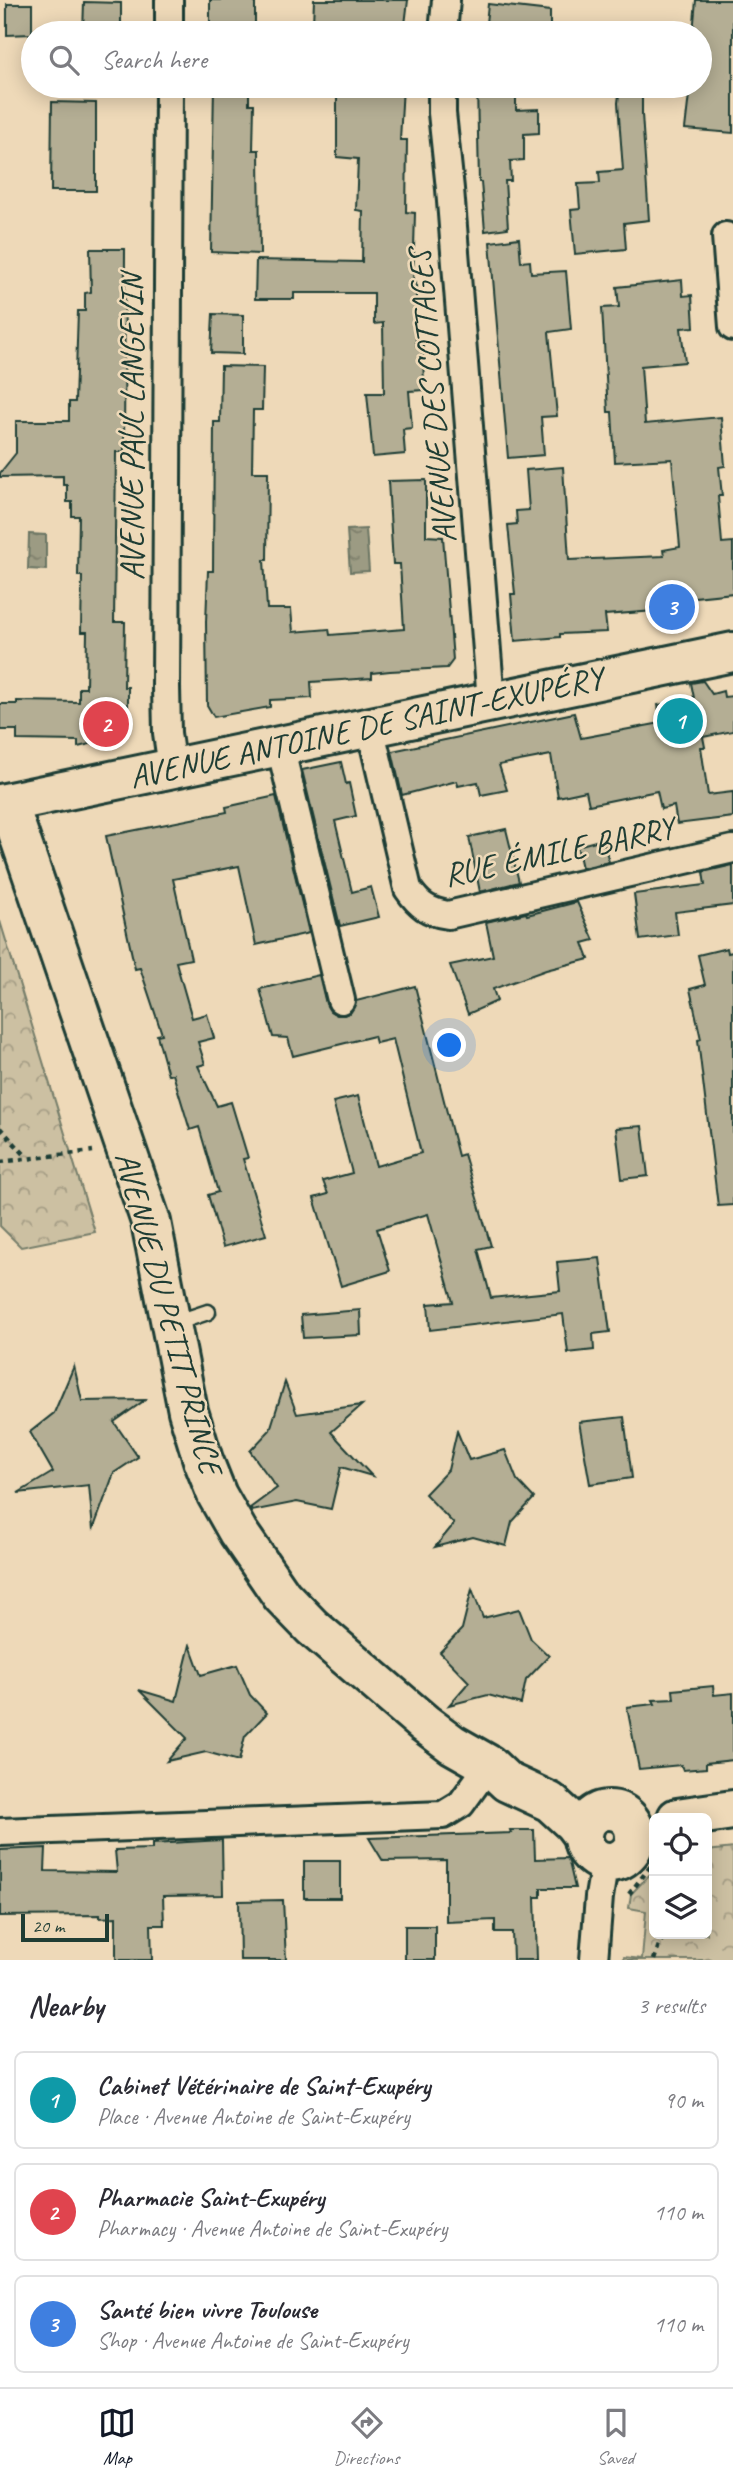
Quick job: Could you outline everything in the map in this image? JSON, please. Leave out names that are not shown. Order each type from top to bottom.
[{"type":"street","points":[[169,0],[169,21]]},
{"type":"street","points":[[444,21],[446,0]]},
{"type":"street","name":"AVENUE PAUL LANGEVIN","points":[[169,98],[166,687],[167,733],[172,768]]},
{"type":"street","name":"AVENUE DES COTTAGES","points":[[442,98],[491,701]]},
{"type":"street","points":[[726,236],[733,327]]},
{"type":"street","name":"AVENUE ANTOINE DE SAINT-EXUPÉRY","points":[[4,804],[733,652]]},
{"type":"street","name":"RUE ÉMILE BARRY","points":[[370,727],[408,889],[418,903],[433,913],[448,915],[733,849]]},
{"type":"street","points":[[280,746],[341,1000]]},
{"type":"street","name":"AVENUE DU PETIT PRINCE","points":[[4,804],[138,1178],[162,1268],[188,1411],[217,1495],[266,1575],[312,1627],[452,1744],[489,1765],[507,1782],[550,1802],[573,1823],[597,1836]]},
{"type":"street","points":[[0,1832],[443,1815],[461,1804],[489,1765]]},
{"type":"street","points":[[712,1813],[733,1810]]},
{"type":"street","points":[[597,1836],[617,1861],[628,1854],[634,1843],[648,1839]]},
{"type":"street","points":[[594,1960],[598,1897],[597,1836]]},
{"type":"lane","points":[[171,1325],[208,1312]]},
{"type":"path","points":[[0,1128],[28,1158]]},
{"type":"path","points":[[0,1161],[106,1150]]},
{"type":"path","points":[[625,1897],[648,1839]]},
{"type":"path","points":[[654,1960],[663,1939]]},
{"type":"green space","points":[[0,921],[95,1232],[21,1247],[0,1226]]},
{"type":"green space","points":[[733,1848],[733,1960],[622,1960],[624,1957],[642,1959],[646,1911],[629,1908],[631,1894],[649,1875],[649,1939],[712,1939],[712,1850]]},
{"type":"water","points":[[366,529],[369,571],[350,572],[347,530]]},
{"type":"water","points":[[29,534],[46,535],[46,570],[28,569]]},
{"type":"building","points":[[210,0],[255,0],[255,21],[210,21]]},
{"type":"building","points":[[314,0],[408,0],[405,21],[313,21]]},
{"type":"building","points":[[696,0],[733,0],[733,133],[685,129],[689,98],[712,98],[712,21],[694,21]]},
{"type":"building","points":[[84,2],[121,3],[121,21],[83,21]]},
{"type":"building","points":[[7,4],[32,4],[32,21],[21,21],[21,34],[7,35]]},
{"type":"building","points":[[488,4],[550,11],[550,21],[486,21]]},
{"type":"building","points":[[214,98],[249,98],[249,104],[254,104],[253,150],[259,150],[260,254],[211,252]]},
{"type":"building","points":[[337,98],[402,98],[400,140],[407,140],[406,212],[415,213],[413,283],[416,283],[416,345],[423,345],[424,390],[409,391],[412,428],[403,429],[405,454],[373,457],[367,393],[384,393],[383,323],[374,324],[374,293],[294,293],[294,299],[255,299],[256,260],[362,262],[363,211],[356,210],[358,159],[337,157]]},
{"type":"building","points":[[477,98],[516,98],[516,110],[539,109],[539,133],[524,134],[524,160],[510,161],[511,181],[505,181],[508,228],[485,231],[479,182]]},
{"type":"building","points":[[619,98],[642,98],[649,220],[624,223],[626,249],[575,254],[571,210],[580,209],[578,184],[600,183],[599,172],[623,170]]},
{"type":"building","points":[[52,102],[96,103],[96,191],[51,191]]},
{"type":"building","points":[[519,238],[521,262],[530,261],[531,273],[566,271],[571,329],[549,332],[557,416],[541,417],[544,455],[508,458],[490,242]]},
{"type":"building","points":[[90,249],[125,249],[124,452],[116,452],[114,622],[125,622],[124,687],[128,687],[128,725],[118,737],[78,747],[78,741],[17,740],[17,730],[0,730],[0,704],[17,704],[17,701],[79,702],[79,688],[86,688],[87,632],[81,632],[79,516],[72,516],[72,502],[67,502],[67,485],[63,485],[63,476],[0,477],[0,473],[16,453],[16,421],[69,421],[69,402],[75,402],[78,311],[85,311],[85,293],[91,292]]},
{"type":"building","points":[[682,280],[683,296],[692,295],[694,327],[681,328],[685,362],[641,366],[645,424],[721,417],[725,466],[719,467],[722,496],[718,496],[722,543],[733,542],[733,593],[666,600],[667,610],[605,615],[607,632],[560,634],[560,637],[515,641],[511,594],[515,594],[508,525],[517,524],[516,511],[529,510],[526,470],[563,467],[569,560],[664,556],[663,550],[680,547],[672,459],[615,462],[612,412],[608,412],[602,308],[619,307],[617,287]]},
{"type":"building","points":[[213,314],[243,315],[243,354],[211,353]]},
{"type":"building","points":[[221,366],[263,367],[262,410],[253,410],[252,472],[268,472],[267,560],[264,560],[267,609],[291,609],[293,632],[329,629],[330,635],[404,629],[400,564],[393,564],[388,481],[426,480],[426,536],[443,537],[453,660],[447,668],[390,671],[372,673],[372,678],[311,682],[312,698],[270,700],[270,707],[214,717],[207,705],[206,622],[208,571],[213,571],[214,422],[220,422]]},
{"type":"building","points":[[703,681],[712,694],[723,691],[724,697],[733,696],[733,731],[703,737],[705,747],[701,747],[708,795],[733,792],[733,817],[677,824],[674,806],[661,809],[657,791],[589,805],[586,791],[558,797],[551,755],[499,765],[507,790],[481,795],[478,782],[458,786],[457,781],[402,795],[392,751],[574,713],[581,738],[661,723],[658,705],[694,698],[691,683]]},
{"type":"building","points":[[341,762],[356,816],[335,821],[352,892],[371,887],[379,917],[340,926],[302,770]]},
{"type":"building","points":[[276,796],[309,933],[256,945],[239,866],[173,879],[191,959],[176,962],[192,1018],[207,1014],[214,1038],[198,1042],[205,1064],[198,1066],[217,1106],[231,1102],[248,1158],[243,1159],[266,1235],[223,1247],[208,1195],[218,1192],[199,1127],[190,1130],[173,1074],[168,1075],[157,1035],[162,1034],[140,968],[135,969],[106,836],[227,812],[226,807]]},
{"type":"building","points":[[506,829],[519,882],[480,892],[469,837]]},
{"type":"building","points":[[603,839],[609,862],[582,868],[577,846]]},
{"type":"building","points":[[733,865],[733,905],[675,912],[678,935],[640,940],[634,894],[705,885],[703,872]]},
{"type":"building","points":[[577,902],[594,940],[583,943],[589,959],[546,970],[493,989],[497,1001],[468,1014],[450,965],[493,956],[486,922]]},
{"type":"building","points":[[727,948],[728,953],[733,952],[733,1205],[718,1206],[698,1040],[701,1039],[690,989],[705,985],[698,955]]},
{"type":"building","points":[[319,975],[326,1004],[330,1011],[337,1015],[351,1012],[356,1001],[415,986],[458,1156],[464,1154],[491,1246],[478,1249],[491,1298],[560,1291],[557,1262],[600,1258],[610,1332],[593,1334],[594,1350],[568,1353],[563,1314],[430,1330],[428,1304],[453,1302],[428,1214],[377,1229],[390,1271],[341,1286],[314,1198],[328,1194],[323,1181],[352,1173],[333,1102],[358,1096],[376,1166],[421,1153],[393,1039],[376,1043],[374,1036],[293,1056],[288,1038],[273,1037],[260,989]]},
{"type":"building","points":[[642,1126],[648,1176],[622,1179],[616,1128]]},
{"type":"building","points":[[360,1310],[361,1335],[303,1338],[301,1315]]},
{"type":"building","points":[[74,1366],[82,1401],[145,1400],[114,1422],[138,1457],[114,1473],[93,1530],[89,1485],[18,1493],[53,1472],[30,1432],[54,1413]]},
{"type":"building","points":[[285,1382],[297,1414],[362,1405],[331,1432],[372,1476],[341,1467],[331,1509],[297,1502],[252,1511],[250,1508],[277,1488],[250,1451],[270,1430]]},
{"type":"building","points":[[624,1417],[632,1478],[590,1484],[579,1422]]},
{"type":"building","points":[[457,1431],[469,1460],[505,1450],[517,1480],[534,1498],[512,1522],[506,1546],[473,1537],[435,1547],[454,1524],[425,1494],[448,1470]]},
{"type":"building","points":[[472,1589],[483,1618],[519,1609],[531,1639],[549,1656],[526,1680],[521,1704],[488,1695],[449,1705],[469,1682],[440,1652],[462,1629]]},
{"type":"building","points":[[190,1645],[201,1675],[237,1665],[250,1695],[267,1713],[245,1736],[239,1761],[206,1752],[167,1761],[187,1738],[139,1690],[176,1701]]},
{"type":"building","points":[[713,1686],[714,1695],[733,1693],[733,1760],[706,1763],[706,1768],[683,1770],[681,1765],[639,1769],[627,1707],[655,1704],[653,1700],[674,1699],[673,1690]]},
{"type":"building","points":[[510,1830],[534,1830],[535,1859],[568,1858],[575,1888],[541,1888],[541,1897],[535,1897],[537,1960],[513,1960],[512,1932],[495,1932],[495,1920],[446,1922],[446,1860],[383,1861],[369,1838],[511,1833]]},
{"type":"building","points":[[222,1840],[223,1895],[163,1896],[164,1925],[151,1925],[152,1960],[116,1960],[116,1917],[0,1916],[0,1850],[46,1848],[45,1871],[117,1872],[115,1850],[152,1849],[152,1844]]},
{"type":"building","points":[[304,1861],[340,1861],[340,1898],[304,1898]]},
{"type":"building","points":[[283,1900],[286,1960],[240,1960],[239,1901]]},
{"type":"building","points":[[405,1926],[435,1926],[435,1960],[405,1960]]},
{"type":"place","name":"Santé bien vivre Toulouse","points":[[672,607]]},
{"type":"place","name":"Cabinet Vétérinaire de Saint-Exupéry","points":[[680,721]]},
{"type":"place","name":"Pharmacie Saint-Exupéry","points":[[106,724]]}]
